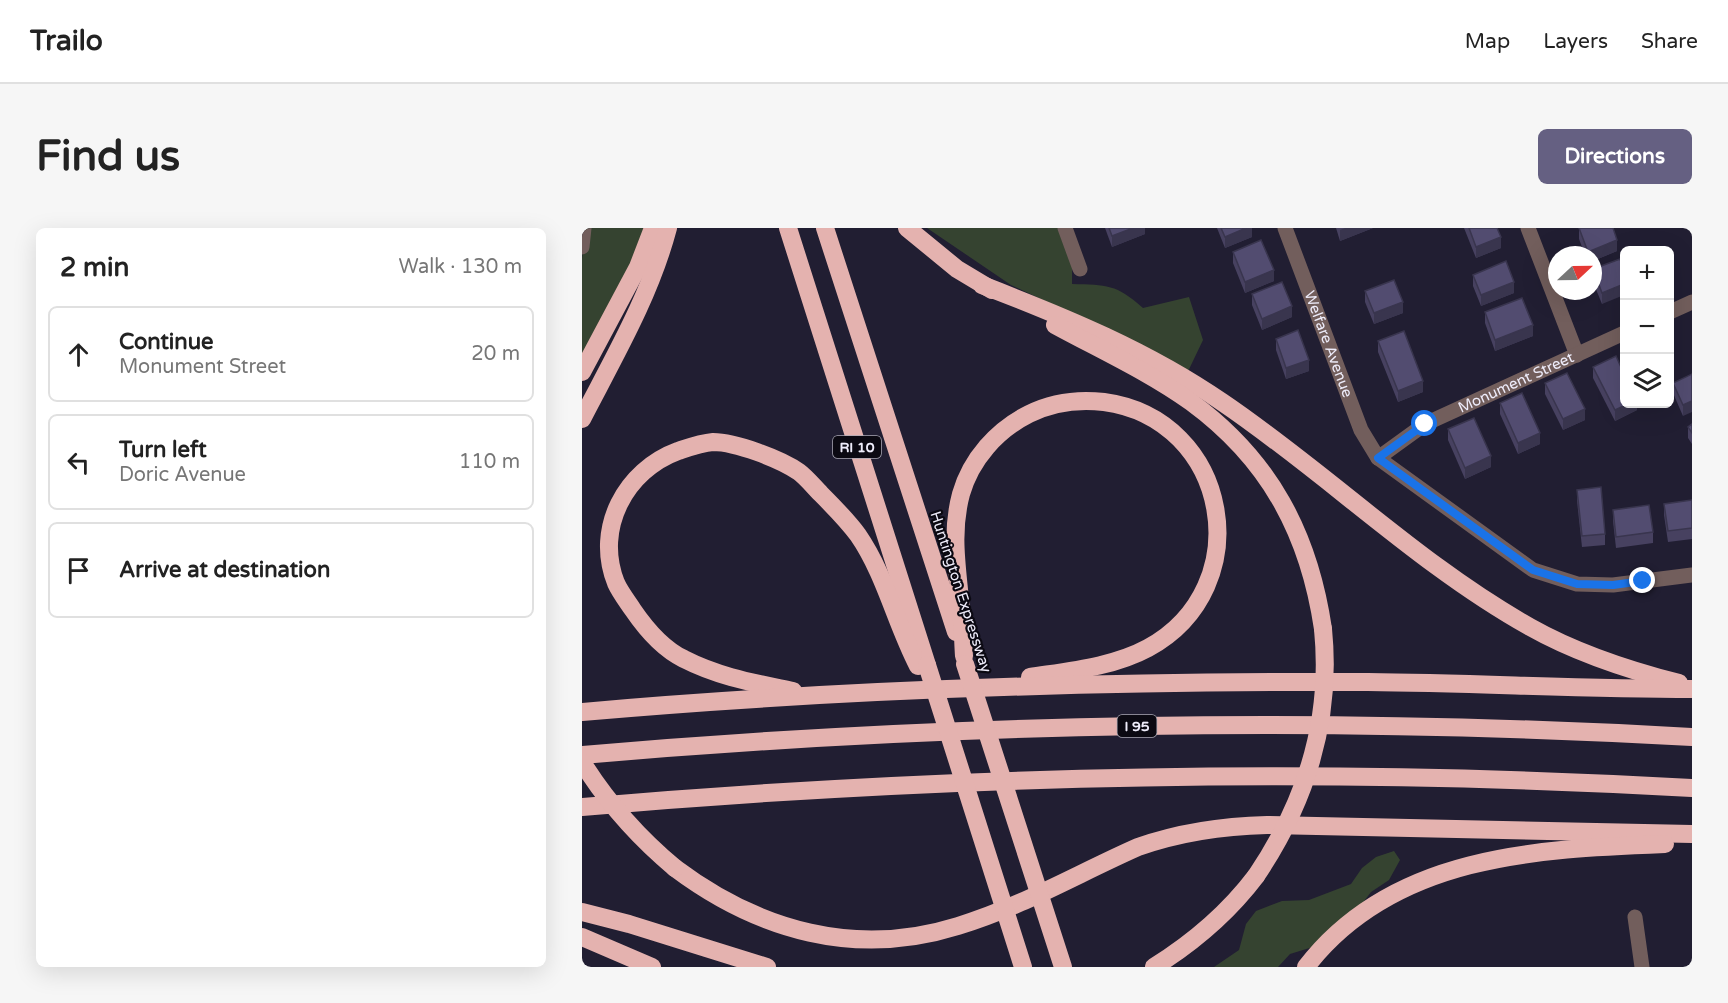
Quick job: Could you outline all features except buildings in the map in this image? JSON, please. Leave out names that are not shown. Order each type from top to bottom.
[{"type":"highway","points":[[582,372],[638,267],[653,228]]},
{"type":"highway","points":[[582,418],[643,300],[668,228]]},
{"type":"highway","name":"RI 10","points":[[788,228],[922,666]]},
{"type":"highway","name":"Huntington Expressway","points":[[825,228],[1063,967]]},
{"type":"highway","points":[[907,228],[933,251],[982,285],[1162,383],[1206,414],[1238,444],[1273,487],[1300,537],[1315,582],[1323,629],[1325,675],[1323,706],[1310,769],[1293,813],[1277,844],[1244,892],[1212,925],[1154,967]]},
{"type":"highway","points":[[982,285],[1086,327],[1156,361],[1190,381],[1254,425],[1459,582],[1532,628],[1585,653],[1692,688]]},
{"type":"highway","points":[[961,689],[1087,668],[1129,656],[1162,639],[1191,613],[1211,577],[1216,557],[1217,517],[1214,500],[1204,474],[1189,451],[1176,437],[1146,415],[1111,403],[1093,401],[1057,403],[1039,409],[998,434],[985,448],[968,476],[955,526],[955,560],[962,610],[964,660]]},
{"type":"highway","points":[[818,696],[728,678],[682,659],[650,633],[632,609],[616,582],[609,542],[612,523],[617,505],[625,491],[657,460],[697,445],[715,442],[760,453],[798,472],[858,535],[871,557],[905,640],[922,666],[938,701],[1023,967]]},
{"type":"highway","points":[[582,712],[818,696],[1158,683],[1335,682],[1692,688]]},
{"type":"highway","name":"I 95","points":[[582,755],[847,736],[1126,726],[1405,725],[1692,736]]},
{"type":"highway","points":[[582,762],[621,815],[650,846],[675,868],[722,900],[774,923],[828,936],[878,939],[931,933],[977,920],[1138,847],[1162,839],[1214,828],[1279,825],[1692,834]]},
{"type":"highway","points":[[582,807],[846,788],[1113,779],[1435,778],[1692,788]]},
{"type":"highway","points":[[1306,967],[1326,944],[1366,909],[1443,873],[1498,858],[1549,850],[1692,843]]},
{"type":"highway","points":[[582,912],[629,924],[767,967]]},
{"type":"highway","points":[[582,938],[652,967]]},
{"type":"street","points":[[582,247],[584,228]]},
{"type":"street","points":[[1065,228],[1080,269]]},
{"type":"street","name":"Welfare Avenue","points":[[1285,228],[1361,430],[1378,458]]},
{"type":"street","points":[[1528,228],[1577,355]]},
{"type":"street","points":[[1674,310],[1692,302]]},
{"type":"street","name":"Monument Street","points":[[1378,458],[1425,424],[1620,335]]},
{"type":"street","points":[[1378,458],[1533,570],[1577,584],[1613,585],[1692,575]]},
{"type":"street","points":[[1635,917],[1642,967]]},
{"type":"green space","points":[[585,228],[649,228],[582,369],[582,259]]},
{"type":"green space","points":[[927,228],[1059,228],[1072,266],[1072,284],[1110,287],[1125,294],[1143,308],[1189,297],[1203,340],[1182,384],[1153,352],[1011,285]]},
{"type":"green space","points":[[1394,851],[1400,860],[1389,880],[1371,892],[1358,909],[1316,946],[1290,954],[1278,967],[1214,967],[1239,950],[1246,924],[1256,911],[1282,901],[1309,900],[1351,884],[1362,868],[1376,857]]},
{"type":"route","points":[[1425,424],[1378,458],[1533,570],[1577,584],[1613,585],[1643,581]]}]
